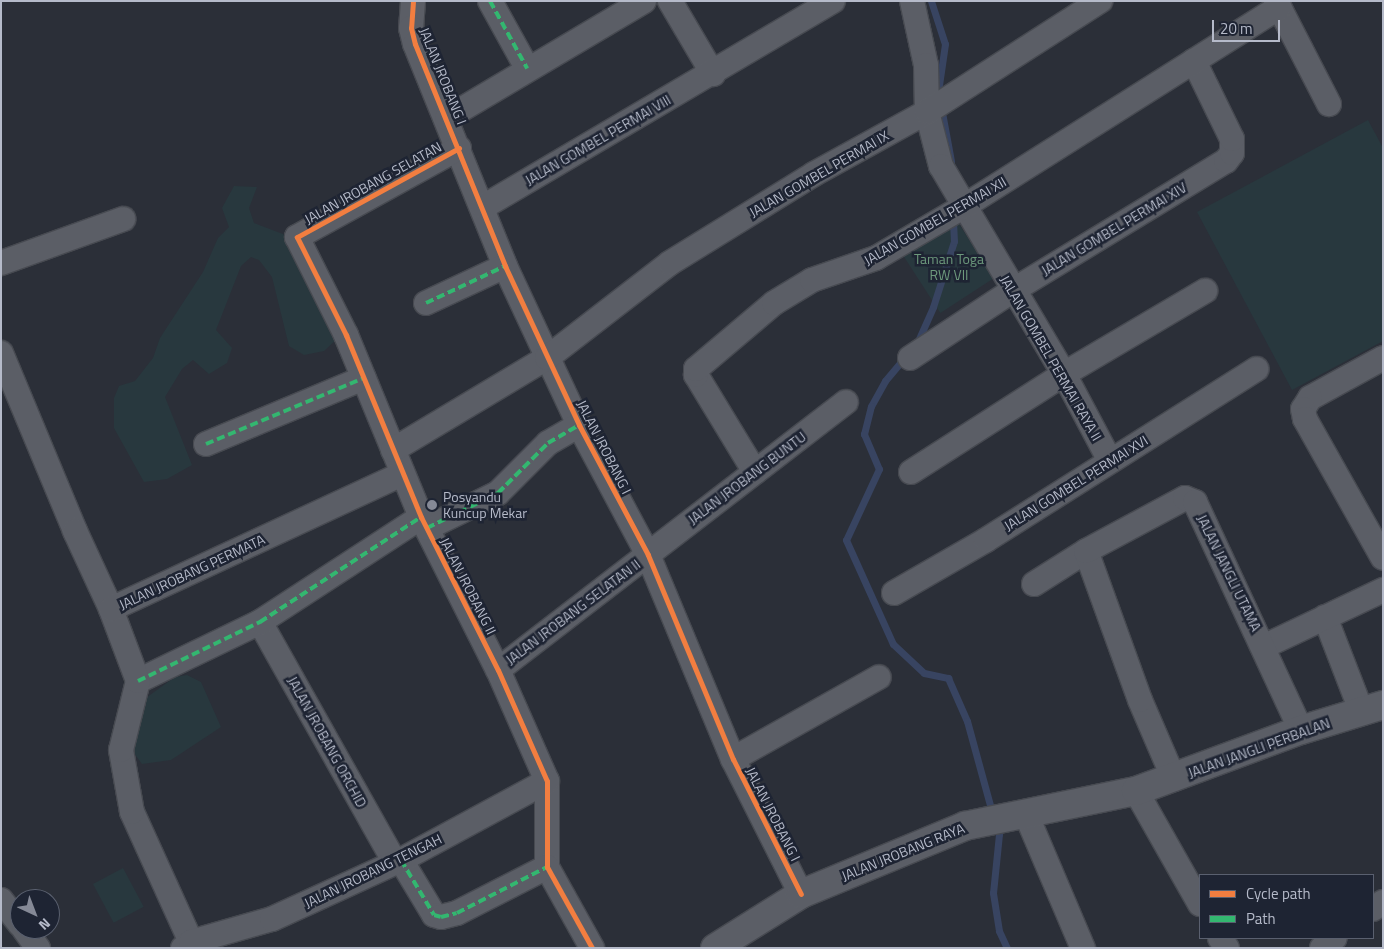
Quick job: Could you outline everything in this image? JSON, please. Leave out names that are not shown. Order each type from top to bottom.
[{"type":"street","name":"JALAN JROBANG I","points":[[413,1],[411,28],[415,44],[447,118],[505,266],[579,425],[648,555],[733,759],[801,894]]},
{"type":"street","points":[[490,1],[527,68]]},
{"type":"street","points":[[447,118],[527,68],[644,1]]},
{"type":"street","points":[[670,1],[713,74]]},
{"type":"street","name":"JALAN GOMBEL PERMAI VIII","points":[[482,207],[713,74],[833,1]]},
{"type":"street","name":"JALAN GOMBEL PERMAI RAYA II","points":[[912,1],[926,65],[927,112],[941,166],[1012,291],[1064,374],[1110,461]]},
{"type":"street","name":"JALAN GOMBEL PERMAI IX","points":[[393,450],[547,358],[670,264],[814,174],[927,112],[1100,1]]},
{"type":"street","points":[[1277,4],[1328,104]]},
{"type":"street","name":"JALAN GOMBEL PERMAI XII","points":[[755,472],[696,375],[696,369],[774,303],[804,285],[876,258],[964,207],[1194,61],[1277,4]]},
{"type":"street","name":"JALAN GOMBEL PERMAI XIV","points":[[910,358],[1012,291],[1226,161],[1232,153],[1232,139],[1194,61]]},
{"type":"street","name":"JALAN JROBANG SELATAN","points":[[297,237],[459,148]]},
{"type":"street","points":[[1,263],[124,219]]},
{"type":"street","name":"JALAN JROBANG II","points":[[297,237],[346,335],[402,474],[424,523],[498,670],[547,781],[547,867],[592,948]]},
{"type":"street","points":[[426,303],[505,266]]},
{"type":"street","points":[[911,472],[1064,374],[1204,291]]},
{"type":"street","points":[[1,353],[75,531],[111,609]]},
{"type":"street","points":[[1383,358],[1310,398],[1304,409],[1305,419],[1383,558]]},
{"type":"street","name":"JALAN GOMBEL PERMAI XVI","points":[[894,593],[1256,369]]},
{"type":"street","points":[[206,444],[364,378]]},
{"type":"street","name":"JALAN JROBANG BUNTU","points":[[648,555],[846,402]]},
{"type":"street","points":[[187,945],[132,812],[123,774],[121,750],[138,681],[260,622],[424,523],[498,493],[548,443],[579,425]]},
{"type":"street","name":"JALAN JROBANG PERMATA","points":[[138,681],[111,609],[402,474]]},
{"type":"street","name":"JALAN JANGLI UTAMA","points":[[1034,584],[1086,551],[1185,498],[1193,499],[1264,646],[1301,730]]},
{"type":"street","points":[[1086,551],[1127,665],[1174,779]]},
{"type":"street","name":"JALAN JROBANG SELATAN II","points":[[498,670],[648,555]]},
{"type":"street","points":[[1264,646],[1383,590]]},
{"type":"street","points":[[1325,617],[1372,709]]},
{"type":"street","name":"JALAN JROBANG ORCHID","points":[[260,622],[398,861],[434,915],[441,917],[457,913],[547,867]]},
{"type":"street","name":"JALAN JROBANG I","points":[[733,759],[879,677]]},
{"type":"street","name":"JALAN JANGLI PERBALAN","points":[[1136,791],[1174,779],[1301,730],[1372,709]]},
{"type":"street","name":"JALAN JROBANG TENGAH","points":[[187,945],[272,919],[398,861],[547,781]]},
{"type":"street","points":[[1136,791],[1199,902]]},
{"type":"street","name":"JALAN JROBANG RAYA","points":[[715,948],[801,894],[966,826],[1136,791]]},
{"type":"street","points":[[1004,818],[1083,948]]},
{"type":"street","points":[[1,900],[10,911]]},
{"type":"street","points":[[1322,948],[1334,939]]},
{"type":"green space","points":[[1368,120],[1383,148],[1383,341],[1292,390],[1197,212]]},
{"type":"green space","points":[[234,186],[257,187],[249,208],[254,223],[288,236],[339,337],[324,351],[304,355],[289,346],[272,277],[259,260],[251,257],[241,266],[216,330],[232,348],[227,363],[209,374],[193,360],[182,369],[165,397],[192,465],[167,479],[144,482],[114,428],[114,398],[119,386],[135,381],[153,358],[160,338],[203,272],[218,238],[229,227],[222,208]]},
{"type":"green space","name":"Taman Toga RW VII","points":[[957,221],[994,278],[940,313],[903,256]]},
{"type":"green space","points":[[187,675],[201,682],[221,727],[171,760],[142,764],[131,749],[143,700],[175,677]]},
{"type":"green space","points":[[123,868],[144,907],[114,923],[93,884]]},
{"type":"waterway","points":[[931,1],[945,44],[938,92]]},
{"type":"waterway","points":[[941,107],[951,161]]},
{"type":"waterway","points":[[918,341],[933,307],[954,241],[953,219]]},
{"type":"waterway","points":[[905,357],[885,381],[871,406],[864,434],[879,469],[846,540],[893,644],[924,673],[948,678],[967,721],[993,816]]},
{"type":"waterway","points":[[997,826],[999,834],[993,893],[999,931],[1007,948]]},
{"type":"marked path","points":[[490,1],[527,68]]},
{"type":"marked path","points":[[426,303],[505,266]]},
{"type":"marked path","points":[[206,444],[364,378]]},
{"type":"marked path","points":[[427,528],[498,493],[548,443],[579,425]]},
{"type":"marked path","points":[[138,681],[260,622],[421,517]]},
{"type":"marked path","points":[[401,860],[434,915],[441,917],[457,913],[547,867]]},
{"type":"cycle path","points":[[413,1],[411,28],[415,44],[505,266],[579,425],[648,555],[733,759],[801,894]]},
{"type":"cycle path","points":[[459,148],[297,237],[346,335],[421,517],[498,670],[547,781],[547,867],[592,948]]},
{"type":"place","name":"Posyandu Kuncup Mekar","points":[[432,505]]}]
